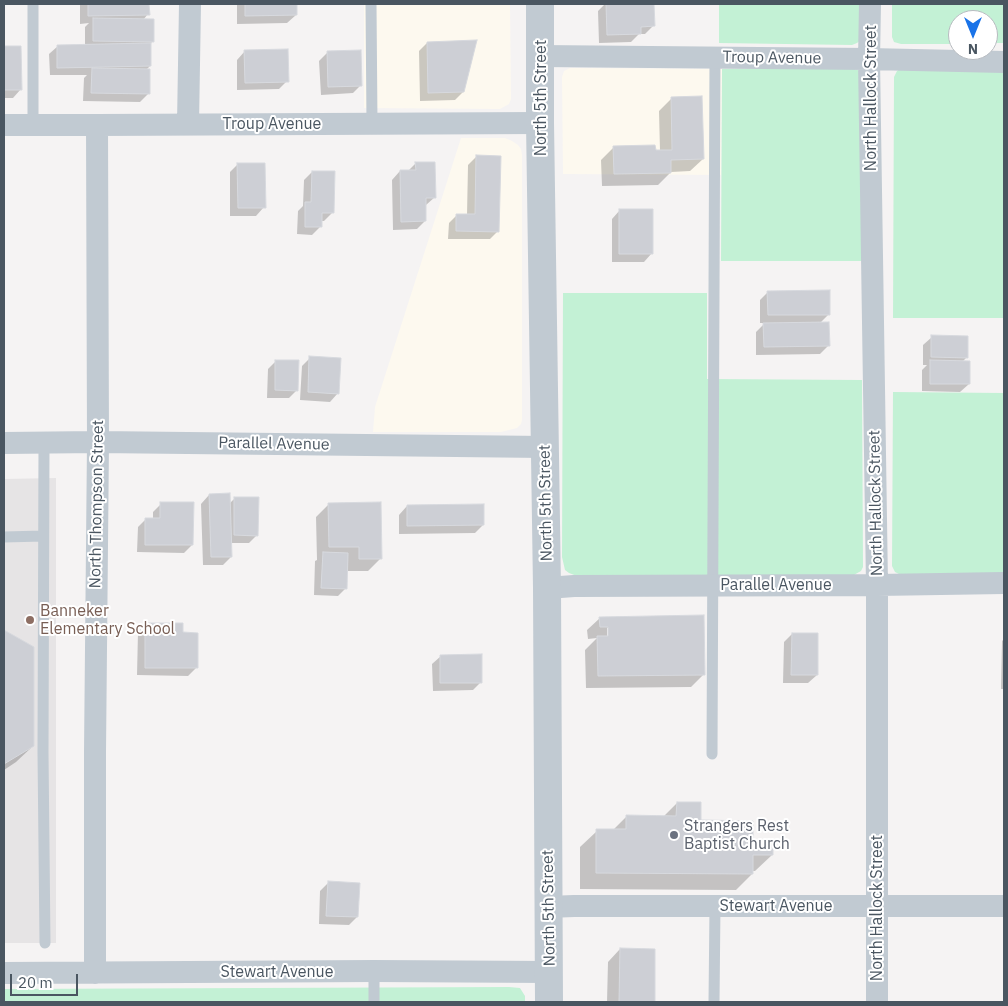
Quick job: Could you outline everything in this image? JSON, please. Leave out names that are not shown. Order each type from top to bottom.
[{"type":"street","points":[[188,124],[190,4]]},
{"type":"street","name":"North 5th Street","points":[[540,4],[547,588],[549,1002]]},
{"type":"street","name":"North Hallock Street","points":[[870,4],[877,585],[877,1002]]},
{"type":"street","name":"Troup Avenue","points":[[540,56],[1004,62]]},
{"type":"street","name":"Troup Avenue","points":[[4,125],[540,123]]},
{"type":"street","name":"North Thompson Street","points":[[95,973],[98,442],[97,125]]},
{"type":"street","name":"Parallel Avenue","points":[[4,443],[98,442],[545,447]]},
{"type":"street","name":"Parallel Avenue","points":[[547,588],[574,586],[1004,583]]},
{"type":"street","name":"Stewart Avenue","points":[[548,907],[1004,906]]},
{"type":"street","name":"Stewart Avenue","points":[[4,973],[549,972]]},
{"type":"lane","points":[[33,4],[34,124]]},
{"type":"lane","points":[[371,4],[372,123]]},
{"type":"lane","points":[[712,754],[715,57]]},
{"type":"lane","points":[[44,443],[43,752],[45,943]]},
{"type":"lane","points":[[4,537],[44,536]]},
{"type":"lane","points":[[714,1002],[715,906]]},
{"type":"lane","points":[[374,971],[374,1002]]},
{"type":"shaded area","points":[[364,4],[510,4],[511,99],[509,104],[500,109],[364,108]]},
{"type":"shaded area","points":[[570,68],[722,69],[721,175],[563,174],[562,77],[564,71]]},
{"type":"shaded area","points":[[461,138],[505,138],[518,145],[521,149],[521,424],[517,428],[501,432],[373,432],[375,407]]},
{"type":"shaded area","name":"Banneker Elementary School","points":[[56,478],[56,943],[4,943],[4,479]]},
{"type":"green space","points":[[719,4],[863,4],[861,40],[852,45],[719,43]]},
{"type":"green space","points":[[892,4],[1004,4],[1004,43],[998,43],[998,10],[948,10],[948,44],[901,44],[894,42],[892,37]]},
{"type":"green space","points":[[902,67],[1004,68],[1004,318],[893,318],[894,77]]},
{"type":"green space","points":[[722,69],[858,70],[861,75],[862,261],[721,261]]},
{"type":"green space","points":[[563,293],[707,293],[707,379],[862,380],[863,567],[861,571],[852,576],[577,576],[565,570],[562,557]]},
{"type":"green space","points":[[893,392],[1004,393],[1004,574],[899,574],[895,572],[892,566]]},
{"type":"green space","points":[[520,988],[525,996],[525,1002],[4,1002],[4,989]]},
{"type":"building","points":[[88,4],[149,4],[150,15],[88,16]]},
{"type":"building","points":[[245,4],[297,4],[297,15],[245,16]]},
{"type":"building","points":[[606,4],[654,4],[655,26],[641,27],[641,34],[607,35]]},
{"type":"building","points":[[93,18],[154,19],[154,42],[93,41]]},
{"type":"building","points":[[477,40],[464,92],[428,93],[427,42]]},
{"type":"building","points":[[151,43],[151,66],[57,68],[57,45]]},
{"type":"building","points":[[4,46],[21,46],[22,90],[4,90]]},
{"type":"building","points":[[288,49],[289,82],[245,83],[244,50]]},
{"type":"building","points":[[361,50],[362,86],[328,87],[327,51]]},
{"type":"building","points":[[92,68],[150,69],[150,94],[91,93]]},
{"type":"building","points":[[702,96],[704,159],[671,160],[671,173],[614,174],[613,146],[655,145],[656,150],[672,150],[671,97]]},
{"type":"building","points":[[476,155],[501,156],[499,232],[456,231],[456,214],[475,214]]},
{"type":"building","points":[[415,162],[435,162],[436,198],[426,198],[426,221],[401,222],[400,170],[416,170]]},
{"type":"building","points":[[237,163],[265,163],[266,208],[238,208]]},
{"type":"building","points":[[312,171],[335,171],[334,213],[322,213],[322,227],[305,227],[305,202],[311,202]]},
{"type":"building","points":[[619,209],[653,209],[653,254],[619,254]]},
{"type":"building","points":[[830,290],[830,315],[768,315],[767,291]]},
{"type":"building","points":[[829,322],[830,346],[764,347],[763,323]]},
{"type":"building","points":[[931,335],[968,336],[968,358],[931,357]]},
{"type":"building","points":[[309,356],[341,358],[339,394],[308,392]]},
{"type":"building","points":[[275,360],[299,360],[298,391],[275,390]]},
{"type":"building","points":[[930,360],[970,361],[970,384],[930,384]]},
{"type":"building","points":[[230,493],[232,557],[211,557],[209,494]]},
{"type":"building","points":[[234,497],[259,497],[258,536],[234,535]]},
{"type":"building","points":[[160,502],[194,502],[193,545],[145,545],[145,518],[160,518]]},
{"type":"building","points":[[381,502],[382,559],[359,559],[359,547],[329,547],[328,503]]},
{"type":"building","points":[[484,504],[484,525],[407,526],[407,505]]},
{"type":"building","points":[[323,552],[348,553],[347,589],[321,588]]},
{"type":"building","points":[[704,615],[705,675],[598,676],[597,636],[608,636],[608,627],[600,627],[599,617]]},
{"type":"building","points":[[145,623],[183,623],[183,632],[198,633],[198,668],[145,668]]},
{"type":"building","points":[[4,630],[34,647],[34,746],[4,764]]},
{"type":"building","points":[[792,633],[818,633],[818,675],[791,675]]},
{"type":"building","points":[[482,654],[482,683],[440,683],[440,655]]},
{"type":"building","name":"Strangers Rest Baptist Church","points":[[677,802],[701,802],[701,820],[753,821],[753,841],[773,841],[773,855],[753,855],[753,874],[596,873],[596,829],[626,829],[626,815],[676,816]]},
{"type":"building","points":[[328,881],[360,883],[358,917],[326,916]]},
{"type":"building","points":[[620,948],[655,949],[655,1002],[619,1002]]},
{"type":"place","name":"Banneker Elementary School","points":[[30,620]]},
{"type":"place","name":"Strangers Rest Baptist Church","points":[[674,835]]}]
